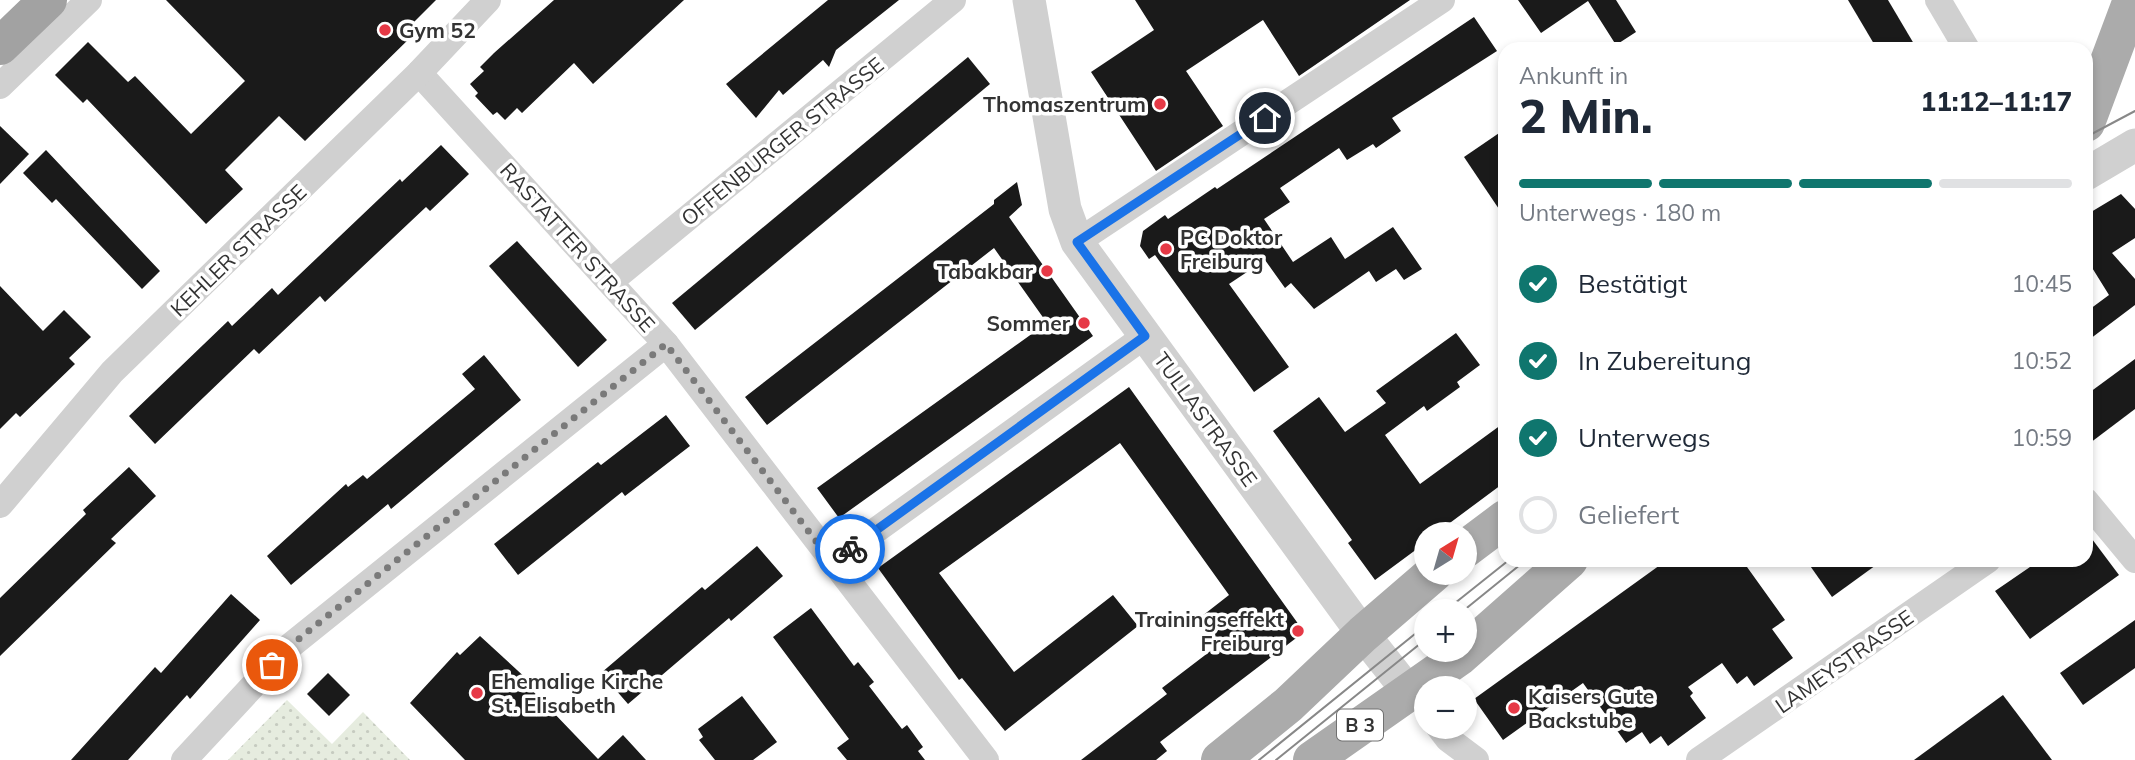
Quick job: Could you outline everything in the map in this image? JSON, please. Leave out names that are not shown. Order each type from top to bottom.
[{"type":"highway","points":[[0,46],[48,0]]},
{"type":"main road","points":[[2093,107],[2109,72],[2132,0]]},
{"type":"main road","points":[[1477,540],[1498,524]]},
{"type":"main road","name":"B 3","points":[[1441,676],[1459,657],[1561,567]]},
{"type":"main road","points":[[1220,760],[1288,705],[1420,585]]},
{"type":"main road","name":"B 3","points":[[1312,760],[1414,704]]},
{"type":"street","points":[[0,86],[89,0]]},
{"type":"street","name":"OFFENBURGER STRASSE","points":[[611,281],[953,0]]},
{"type":"street","name":"TULLASTRASSE","points":[[1029,0],[1065,209],[1077,242],[1363,634],[1414,698]]},
{"type":"street","points":[[1077,242],[1442,0]]},
{"type":"street","points":[[1938,0],[1963,42]]},
{"type":"street","name":"KEHLER STRASSE","points":[[0,505],[112,372],[419,73],[485,1]]},
{"type":"street","name":"RASTATTER STRASSE","points":[[419,73],[666,344],[986,760]]},
{"type":"street","points":[[2093,170],[2135,145]]},
{"type":"street","points":[[832,562],[1145,336]]},
{"type":"street","points":[[184,760],[290,646],[666,344]]},
{"type":"street","points":[[2093,509],[2135,560]]},
{"type":"street","name":"LAMEYSTRASSE","points":[[1699,760],[1978,567]]},
{"type":"street","points":[[1448,739],[1476,760]]},
{"type":"shaded area","points":[[287,700],[332,744],[363,712],[410,760],[228,760]]},
{"type":"building","points":[[166,0],[436,0],[409,27],[415,33],[305,141],[279,116],[225,170],[243,189],[206,224],[87,99],[83,103],[55,75],[88,42],[128,82],[135,76],[191,134],[245,81]]},
{"type":"building","points":[[554,0],[684,0],[593,84],[574,63],[522,113],[517,108],[505,120],[497,112],[493,115],[475,96],[478,93],[470,84],[484,71],[480,67],[494,53]]},
{"type":"building","points":[[828,0],[899,0],[836,50],[829,67],[823,60],[783,95],[779,90],[756,118],[726,84]]},
{"type":"building","name":"Thomaszentrum","points":[[1135,0],[1410,0],[1299,76],[1263,20],[1186,71],[1223,126],[1156,171],[1091,72],[1154,30]]},
{"type":"building","points":[[1518,0],[1616,0],[1636,32],[1621,42],[1614,42],[1588,1],[1541,33]]},
{"type":"building","points":[[1848,0],[1888,0],[1913,42],[1873,42]]},
{"type":"building","points":[[1474,17],[1497,51],[1392,118],[1401,131],[1376,148],[1373,144],[1347,160],[1339,148],[1280,188],[1290,202],[1264,219],[1293,262],[1331,237],[1345,259],[1393,227],[1422,269],[1404,280],[1396,269],[1376,282],[1369,271],[1314,309],[1291,283],[1285,288],[1265,260],[1229,284],[1289,367],[1254,392],[1155,255],[1149,259],[1140,246],[1143,231],[1165,215],[1168,219],[1215,187],[1217,189]]},
{"type":"building","points":[[968,57],[990,84],[695,330],[672,303]]},
{"type":"building","points":[[0,126],[29,154],[0,184]]},
{"type":"building","points":[[1498,134],[1498,208],[1464,157]]},
{"type":"building","points":[[441,145],[469,174],[430,211],[426,207],[325,302],[320,296],[259,354],[254,349],[155,444],[129,416],[228,321],[232,326],[272,288],[278,295],[400,179],[402,182]]},
{"type":"building","points":[[46,150],[160,271],[142,289],[56,199],[52,203],[23,173]]},
{"type":"building","points":[[1017,182],[1022,205],[1009,217],[1093,336],[839,518],[817,488],[1047,323],[994,248],[767,425],[745,397],[994,204],[994,200]]},
{"type":"building","points":[[2121,194],[2135,209],[2135,238],[2112,253],[2135,279],[2135,305],[2093,337],[2093,307],[2109,295],[2093,269],[2093,211]]},
{"type":"building","points":[[517,241],[607,340],[578,367],[489,266]]},
{"type":"building","points":[[0,286],[43,331],[64,310],[91,337],[69,358],[75,364],[20,417],[16,413],[0,429]]},
{"type":"building","points":[[1456,333],[1480,365],[1457,382],[1460,387],[1427,411],[1424,406],[1385,435],[1420,484],[1498,427],[1498,487],[1451,522],[1414,522],[1414,551],[1375,580],[1348,543],[1352,540],[1273,431],[1319,397],[1345,432],[1386,403],[1376,391]]},
{"type":"building","points":[[484,355],[521,400],[391,509],[388,504],[291,585],[267,556],[346,484],[348,487],[363,475],[367,479],[475,389],[462,374]]},
{"type":"building","points":[[2135,359],[2135,409],[2093,441],[2093,390]]},
{"type":"building","points":[[1129,387],[1304,632],[1160,742],[1167,751],[1156,760],[1081,760],[1167,694],[1162,688],[1217,646],[1197,620],[1229,595],[1120,443],[939,573],[1014,672],[1113,595],[1138,626],[1005,731],[962,678],[959,680],[878,568]]},
{"type":"building","points":[[666,415],[690,446],[625,496],[622,492],[518,575],[494,544],[598,462],[601,465]]},
{"type":"building","points":[[129,467],[156,496],[111,539],[116,543],[0,656],[0,598],[86,514],[83,510]]},
{"type":"building","points":[[2093,540],[2119,575],[2030,639],[1995,591],[2030,567],[2093,567]]},
{"type":"building","points":[[757,546],[783,576],[628,704],[601,673],[702,587],[705,590]]},
{"type":"building","points":[[1657,567],[1747,567],[1785,620],[1772,629],[1793,658],[1754,686],[1747,676],[1737,684],[1722,663],[1688,687],[1693,693],[1690,696],[1706,718],[1668,746],[1661,736],[1650,744],[1642,732],[1626,743],[1583,683],[1503,740],[1477,703],[1477,697]]},
{"type":"building","points":[[1811,567],[1873,567],[1832,597]]},
{"type":"building","points":[[231,594],[260,620],[190,699],[187,695],[128,760],[71,760],[155,667],[161,673]]},
{"type":"building","points":[[811,608],[854,666],[858,662],[874,682],[869,686],[902,729],[907,725],[923,747],[918,751],[925,760],[847,760],[837,748],[849,739],[773,637]]},
{"type":"building","points":[[2135,620],[2135,668],[2083,705],[2060,673]]},
{"type":"building","name":"Ehemalige Kirche St. Elisabeth","points":[[480,636],[529,681],[526,684],[598,759],[623,735],[646,760],[465,760],[410,703],[457,652],[460,655]]},
{"type":"building","points":[[328,673],[350,695],[329,716],[307,694]]},
{"type":"building","points":[[2003,695],[2052,760],[1914,760]]},
{"type":"building","points":[[742,696],[777,742],[753,760],[715,760],[699,740],[703,737],[698,729]]},
{"type":"tram line","points":[[2093,133],[2135,111]]},
{"type":"tram line","points":[[1460,599],[1500,567]]},
{"type":"tram line","points":[[1477,600],[1517,567]]},
{"type":"tram line","points":[[1259,760],[1414,635]]},
{"type":"tram line","points":[[1276,760],[1414,649]]},
{"type":"way so far","points":[[272,665],[290,646],[666,344],[832,562],[850,549]]},
{"type":"place","name":"Gym 52","points":[[385,30]]},
{"type":"place","name":"Thomaszentrum","points":[[1160,104]]},
{"type":"place","name":"PC Doktor Freiburg","points":[[1166,249]]},
{"type":"place","name":"Tabakbar","points":[[1047,271]]},
{"type":"place","name":"Sommer","points":[[1084,323]]},
{"type":"place","name":"Trainingseffekt Freiburg","points":[[1298,631]]},
{"type":"place","name":"Ehemalige Kirche St. Elisabeth","points":[[477,693]]},
{"type":"place","name":"Kaisers Gute Backstube","points":[[1514,708]]},
{"type":"route","points":[[850,549],[1145,336],[1077,242],[1265,118]]}]
